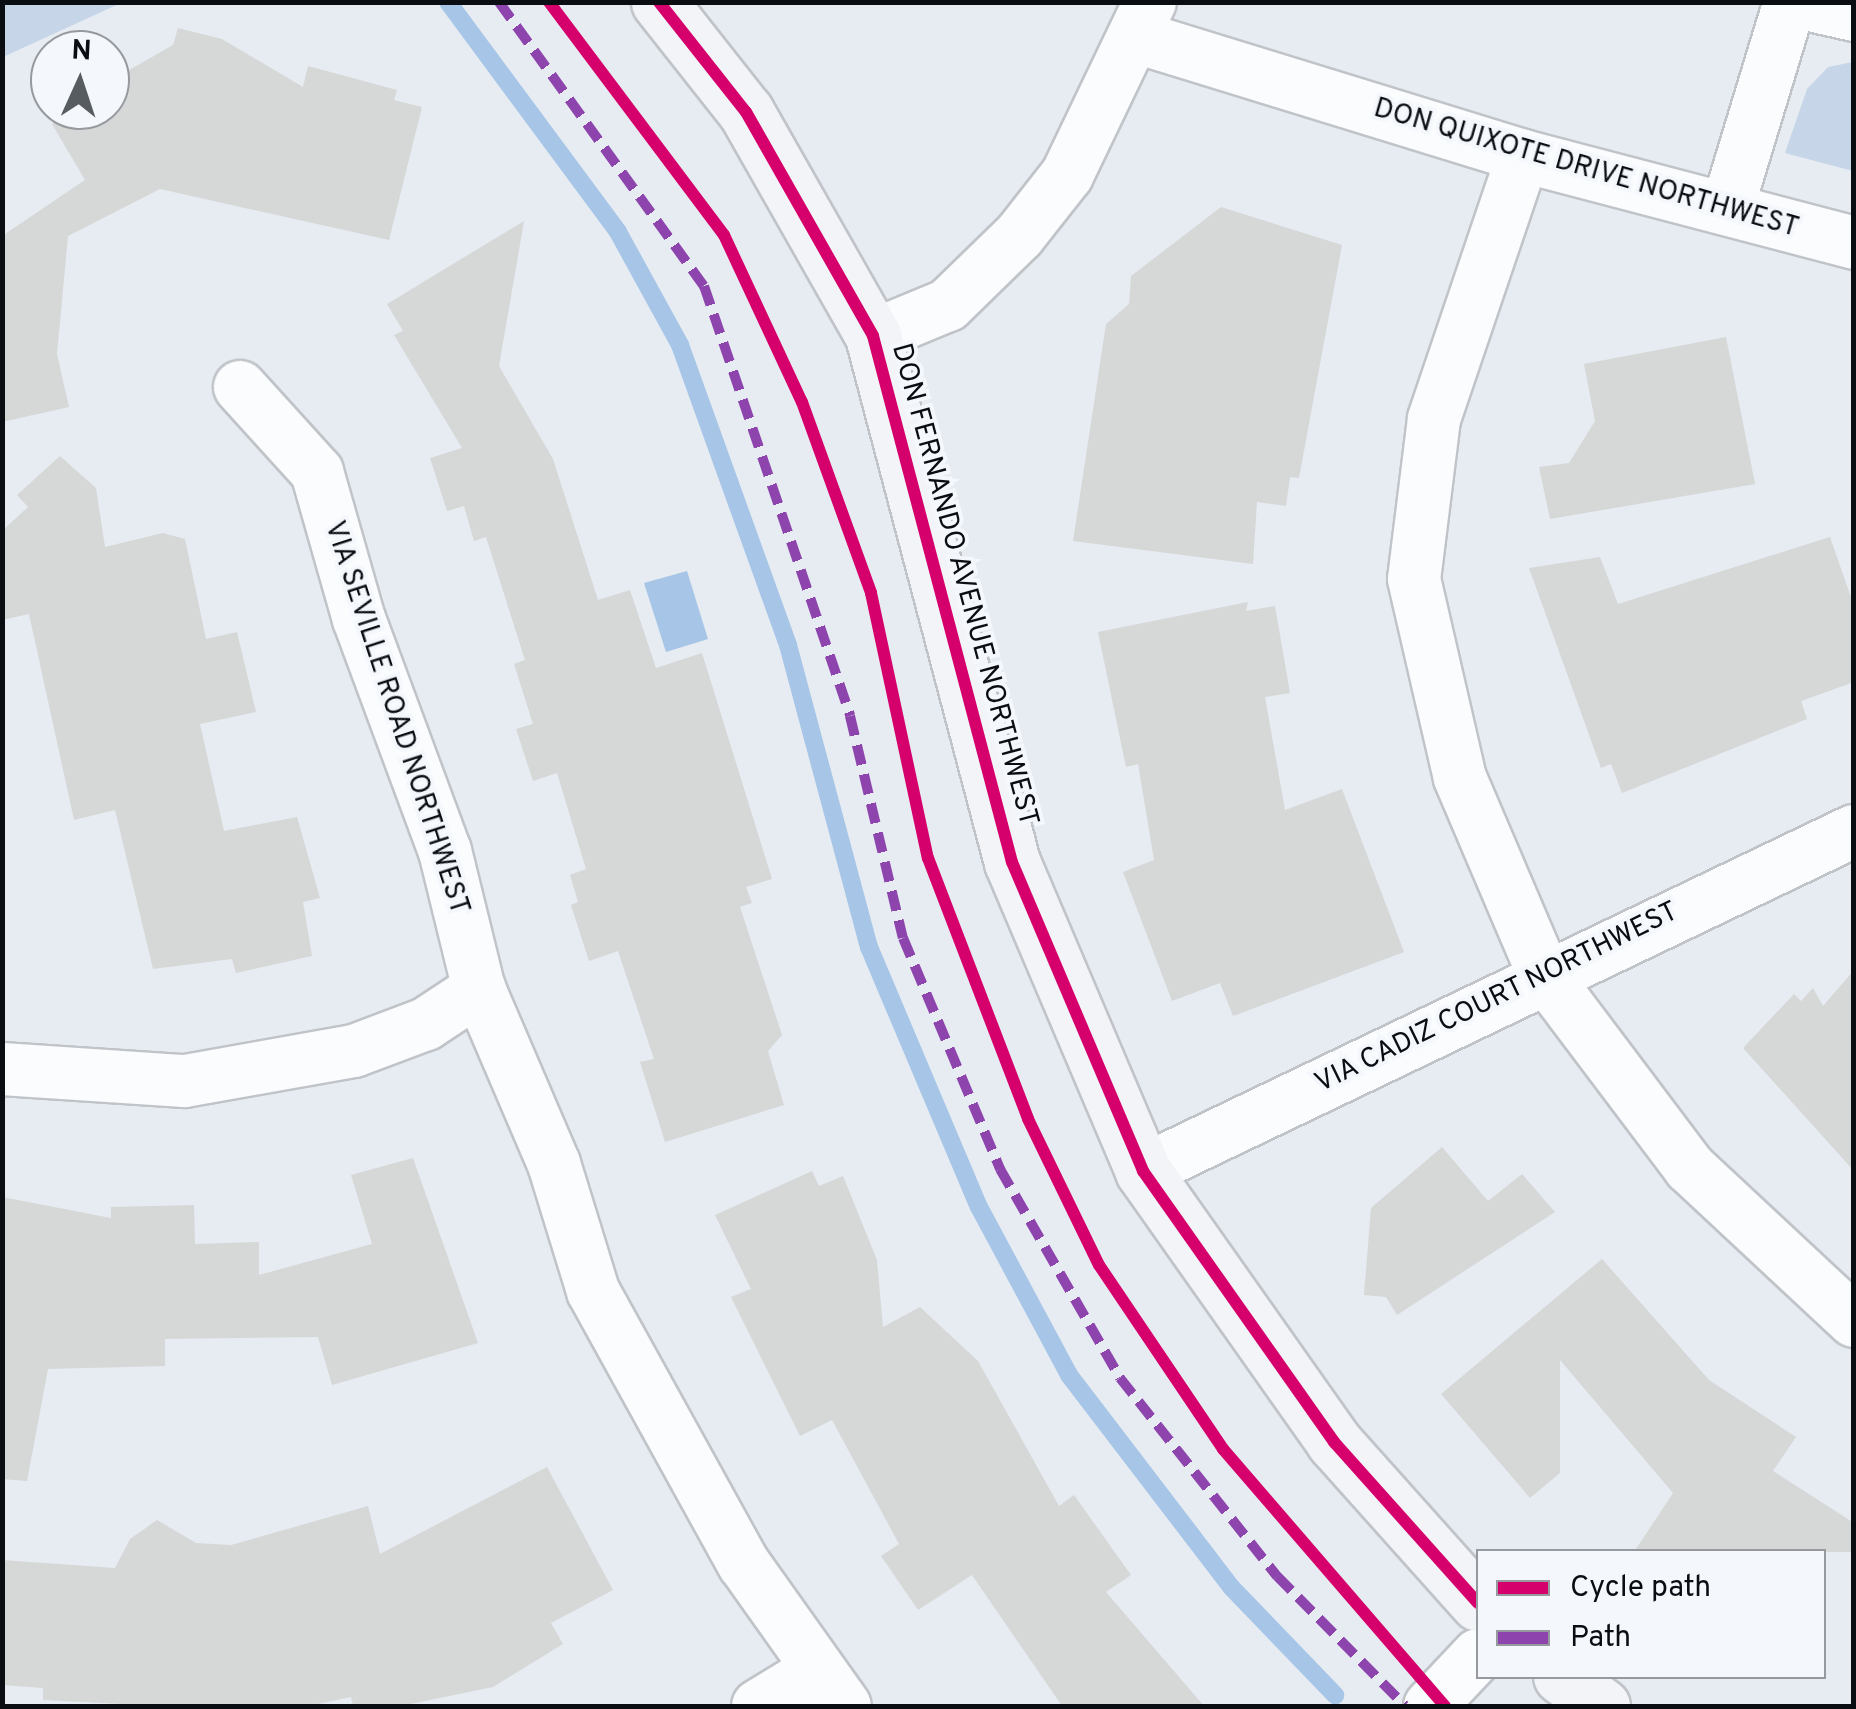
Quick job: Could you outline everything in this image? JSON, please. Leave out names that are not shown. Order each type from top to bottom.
[{"type":"street","points":[[659,2],[746,112],[873,336]]},
{"type":"street","points":[[1727,209],[1794,2],[1854,15]]},
{"type":"street","name":"DON FERNANDO AVENUE NORTHWEST","points":[[1145,20],[1067,175],[1019,236],[948,305],[873,336],[1007,845],[1143,1171],[1334,1442],[1476,1601]]},
{"type":"street","name":"DON QUIXOTE DRIVE NORTHWEST","points":[[1145,20],[1320,92],[1524,156],[1854,243]]},
{"type":"street","points":[[1524,156],[1434,418],[1414,579],[1460,778],[1543,973],[1690,1168],[1854,1322]]},
{"type":"street","name":"VIA SEVILLE ROAD NORTHWEST","points":[[240,387],[316,472],[359,620],[446,851],[479,989],[554,1164],[592,1291],[744,1564],[831,1688]]},
{"type":"street","name":"VIA CADIZ COURT NORTHWEST","points":[[1143,1171],[1543,973],[1854,831]]},
{"type":"street","points":[[2,1069],[185,1080],[354,1052],[426,1024],[479,989]]},
{"type":"street","points":[[1430,1706],[1476,1657]]},
{"type":"street","points":[[1565,1679],[1602,1706]]},
{"type":"street","points":[[758,1706],[831,1688]]},
{"type":"shaded area","points":[[3,2],[121,2],[62,30],[30,30],[30,45],[3,57]]},
{"type":"shaded area","points":[[1853,62],[1853,171],[1785,153],[1807,89],[1828,67]]},
{"type":"water","points":[[687,571],[708,639],[666,652],[644,583]]},
{"type":"building","points":[[178,28],[222,39],[303,87],[308,66],[397,90],[394,100],[422,107],[389,240],[160,189],[68,236],[57,354],[69,407],[2,422],[2,236],[85,180],[56,130],[130,130],[130,70],[173,45]]},
{"type":"building","points":[[1221,207],[1342,245],[1299,478],[1290,477],[1286,506],[1257,502],[1253,564],[1073,541],[1106,324],[1129,304],[1131,276]]},
{"type":"building","points":[[524,221],[499,366],[553,459],[598,600],[630,590],[656,668],[702,653],[772,879],[746,887],[752,903],[740,907],[782,1035],[768,1051],[784,1105],[665,1142],[640,1062],[654,1059],[618,951],[589,961],[571,905],[578,902],[570,875],[586,869],[557,773],[533,781],[516,729],[533,724],[514,664],[525,660],[486,537],[474,541],[464,506],[447,511],[430,458],[462,448],[394,335],[403,331],[387,304]]},
{"type":"building","points":[[1726,337],[1755,484],[1550,519],[1539,467],[1569,463],[1595,421],[1584,364]]},
{"type":"building","points":[[60,456],[96,488],[105,547],[163,533],[185,539],[206,639],[237,632],[256,712],[200,724],[224,831],[297,817],[320,898],[303,902],[312,956],[236,973],[232,959],[153,969],[115,810],[74,820],[29,614],[2,620],[2,531],[28,507],[17,495]]},
{"type":"building","points":[[1830,537],[1854,606],[1854,682],[1801,701],[1807,719],[1622,793],[1611,764],[1601,768],[1529,568],[1600,557],[1618,604]]},
{"type":"building","points":[[1248,602],[1246,611],[1275,606],[1290,693],[1265,697],[1285,810],[1342,789],[1404,952],[1233,1016],[1220,983],[1172,1001],[1123,872],[1154,860],[1138,764],[1126,767],[1098,632]]},
{"type":"building","points":[[1854,970],[1854,1171],[1743,1048],[1794,994],[1801,1001],[1813,988],[1823,1006]]},
{"type":"building","points":[[1442,1147],[1488,1201],[1522,1174],[1555,1212],[1397,1315],[1386,1297],[1364,1295],[1371,1208]]},
{"type":"building","points":[[413,1158],[478,1343],[332,1385],[318,1337],[165,1339],[165,1366],[48,1369],[27,1481],[2,1479],[2,1197],[111,1218],[111,1207],[194,1205],[195,1244],[259,1242],[259,1275],[372,1244],[351,1175]]},
{"type":"building","points":[[812,1171],[819,1186],[843,1176],[877,1260],[883,1327],[920,1307],[978,1361],[1059,1506],[1074,1495],[1131,1575],[1106,1592],[1204,1706],[1062,1706],[972,1575],[918,1610],[881,1556],[899,1544],[832,1420],[800,1436],[731,1297],[751,1289],[715,1215]]},
{"type":"building","points":[[1602,1259],[1709,1380],[1796,1437],[1773,1471],[1854,1523],[1854,1552],[1636,1549],[1673,1493],[1560,1360],[1560,1473],[1530,1498],[1441,1394]]},
{"type":"building","points":[[547,1467],[613,1590],[551,1623],[563,1644],[493,1687],[401,1706],[353,1706],[351,1697],[309,1706],[159,1706],[43,1700],[43,1688],[2,1685],[2,1560],[115,1568],[130,1539],[157,1520],[196,1543],[231,1545],[368,1506],[380,1554]]},
{"type":"waterway","points":[[448,2],[618,232],[680,345],[788,645],[869,947],[979,1207],[1069,1375],[1232,1588],[1335,1695]]},
{"type":"marked path","points":[[499,2],[704,286],[850,716],[903,938],[1000,1169],[1120,1378],[1277,1576],[1405,1706]]},
{"type":"cycle path","points":[[549,2],[724,235],[802,402],[871,593],[928,858],[1028,1119],[1099,1265],[1223,1449],[1445,1706]]},
{"type":"cycle path","points":[[659,2],[746,112],[873,336],[1012,862],[1143,1171],[1334,1442],[1476,1601]]}]
